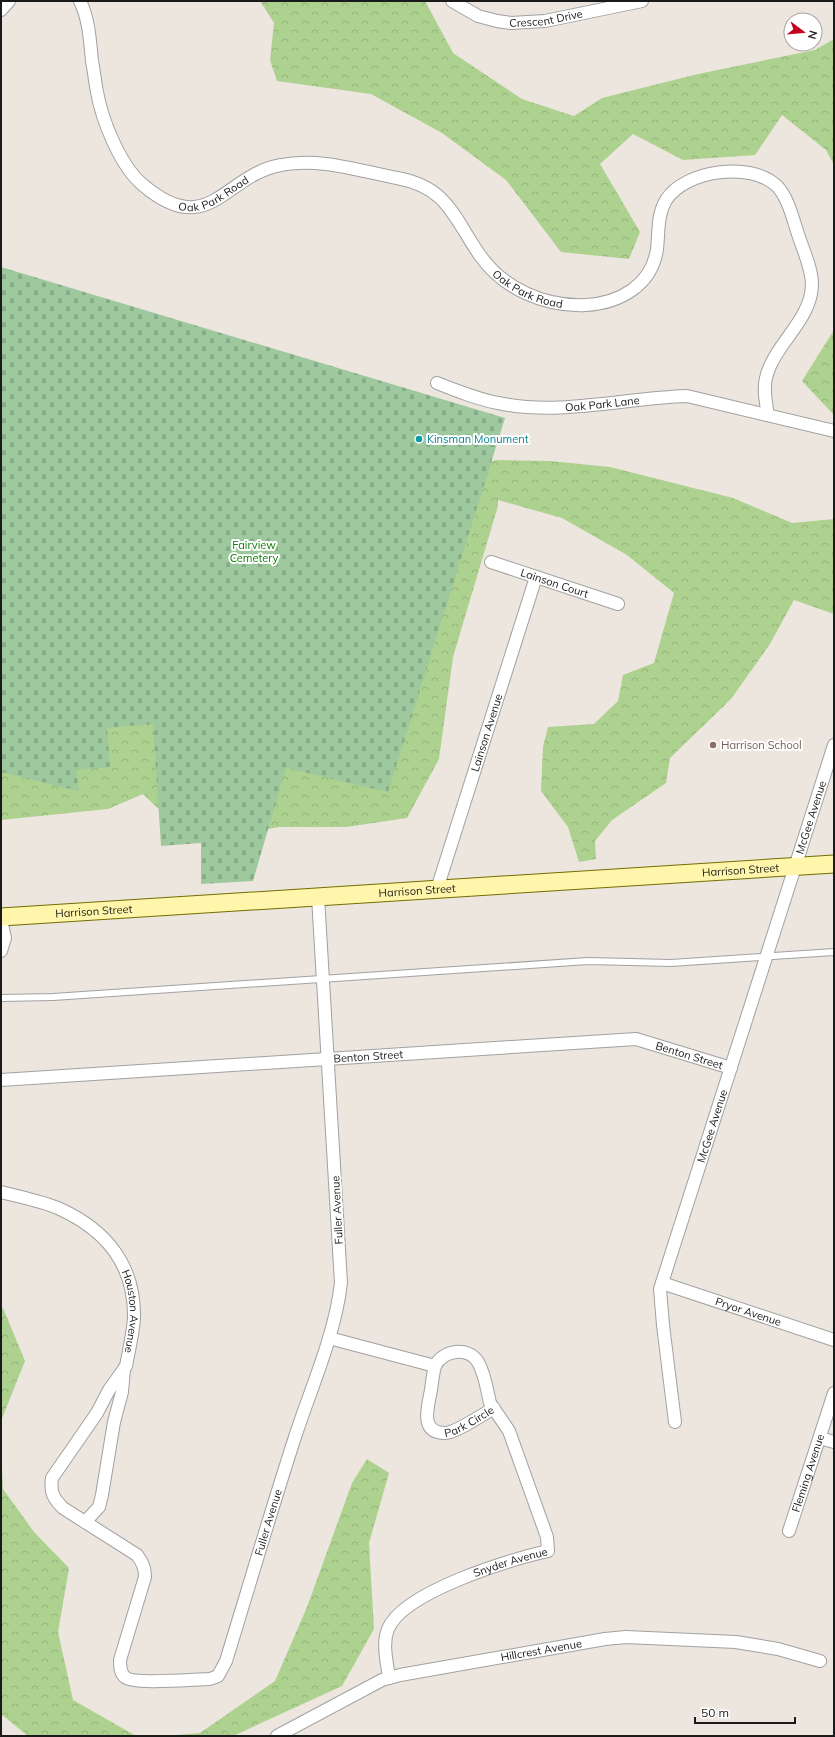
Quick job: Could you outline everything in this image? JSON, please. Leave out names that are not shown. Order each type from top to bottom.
[{"type":"street","points":[[1,10],[9,1]]},
{"type":"street","name":"Oak Park Road","points":[[80,1],[87,22],[97,93],[113,139],[133,175],[162,199],[181,206],[195,207],[207,205],[249,178],[270,167],[294,163],[328,165],[409,180],[425,186],[440,197],[451,208],[480,256],[491,269],[520,291],[553,303],[589,305],[608,302],[628,294],[640,284],[650,270],[656,257],[661,210],[670,194],[686,182],[711,174],[740,171],[762,176],[774,184],[787,202],[810,270],[812,283],[808,305],[771,364],[765,379],[764,392],[768,415]]},
{"type":"street","name":"Crescent Drive","points":[[452,1],[478,16],[496,22],[511,23],[545,20],[642,1]]},
{"type":"street","name":"Oak Park Lane","points":[[437,383],[479,399],[509,405],[564,407],[666,396],[687,396],[768,415]]},
{"type":"street","points":[[768,415],[834,431]]},
{"type":"street","name":"Lainson Court","points":[[491,562],[618,604]]},
{"type":"street","name":"Lainson Avenue","points":[[437,889],[536,577]]},
{"type":"street","name":"McGee Avenue","points":[[675,1422],[660,1289],[795,867],[830,769],[834,745]]},
{"type":"street","name":"Harrison Street","points":[[1,917],[834,864]]},
{"type":"street","name":"Fuller Avenue","points":[[124,1369],[109,1390],[97,1413],[52,1478],[50,1487],[53,1498],[63,1508],[137,1555],[142,1562],[145,1570],[144,1577],[120,1660],[120,1670],[125,1677],[132,1681],[210,1679],[218,1676],[226,1660],[295,1438],[328,1338],[340,1298],[342,1284],[318,897]]},
{"type":"street","points":[[1,920],[5,938],[1,951]]},
{"type":"street","name":"Benton Street","points":[[1,1080],[636,1039],[731,1068]]},
{"type":"street","name":"Houston Avenue","points":[[1,1192],[59,1208],[89,1224],[105,1238],[123,1264],[131,1286],[134,1318],[126,1366],[124,1369],[122,1392],[114,1422],[99,1507],[85,1522]]},
{"type":"street","name":"Pryor Avenue","points":[[662,1283],[834,1340]]},
{"type":"street","points":[[328,1338],[436,1366]]},
{"type":"street","name":"Park Circle","points":[[464,1352],[471,1355],[478,1362],[490,1403],[494,1408],[446,1433],[435,1431],[430,1428],[426,1419],[436,1366],[447,1354],[464,1352]]},
{"type":"street","name":"Fleming Avenue","points":[[789,1531],[834,1393]]},
{"type":"street","name":"Snyder Avenue","points":[[389,1678],[385,1651],[386,1638],[389,1628],[397,1616],[421,1599],[475,1573],[518,1557],[548,1550],[547,1538],[509,1431],[494,1408]]},
{"type":"street","points":[[820,1438],[834,1442]]},
{"type":"street","name":"Hillcrest Avenue","points":[[277,1736],[382,1680],[574,1644],[626,1637],[736,1642],[778,1649],[820,1661]]},
{"type":"lane","points":[[1,998],[53,997],[588,961],[671,963],[767,958],[834,952]]},
{"type":"green space","points":[[260,1],[425,1],[453,53],[522,99],[574,116],[602,98],[698,74],[805,52],[823,52],[823,45],[834,39],[834,165],[826,150],[782,115],[755,155],[683,160],[633,134],[600,164],[640,232],[629,259],[561,252],[506,180],[442,133],[371,94],[277,81],[270,60],[274,23]]},
{"type":"green space","name":"Fairview Cemetery","points":[[1,267],[505,418],[388,792],[286,768],[253,881],[201,884],[201,843],[161,846],[153,724],[107,728],[110,767],[76,770],[79,791],[1,772]]},
{"type":"green space","points":[[834,330],[834,415],[802,381]]},
{"type":"green space","name":"Fairview Cemetery","points":[[496,460],[550,461],[610,467],[733,498],[792,523],[834,519],[834,614],[794,600],[770,644],[731,699],[670,758],[666,783],[612,820],[595,841],[596,859],[579,862],[568,827],[541,791],[543,747],[548,727],[594,724],[618,701],[623,675],[654,663],[674,593],[627,555],[562,518],[498,500],[498,506],[453,657],[439,759],[407,818],[346,827],[279,827],[207,841],[178,828],[143,794],[108,809],[1,820],[1,523],[425,482]]},
{"type":"green space","points":[[3,1308],[25,1361],[1,1421],[1,1310]]},
{"type":"green space","points":[[1,1448],[3,1489],[34,1532],[69,1568],[58,1632],[73,1700],[136,1736],[28,1736],[1,1714]]},
{"type":"green space","points":[[367,1459],[389,1473],[369,1543],[374,1629],[342,1686],[233,1736],[165,1736],[200,1733],[275,1681],[307,1607],[352,1483]]},
{"type":"place","name":"Kinsman Monument","points":[[419,439]]},
{"type":"place","name":"Harrison School","points":[[713,745]]}]
